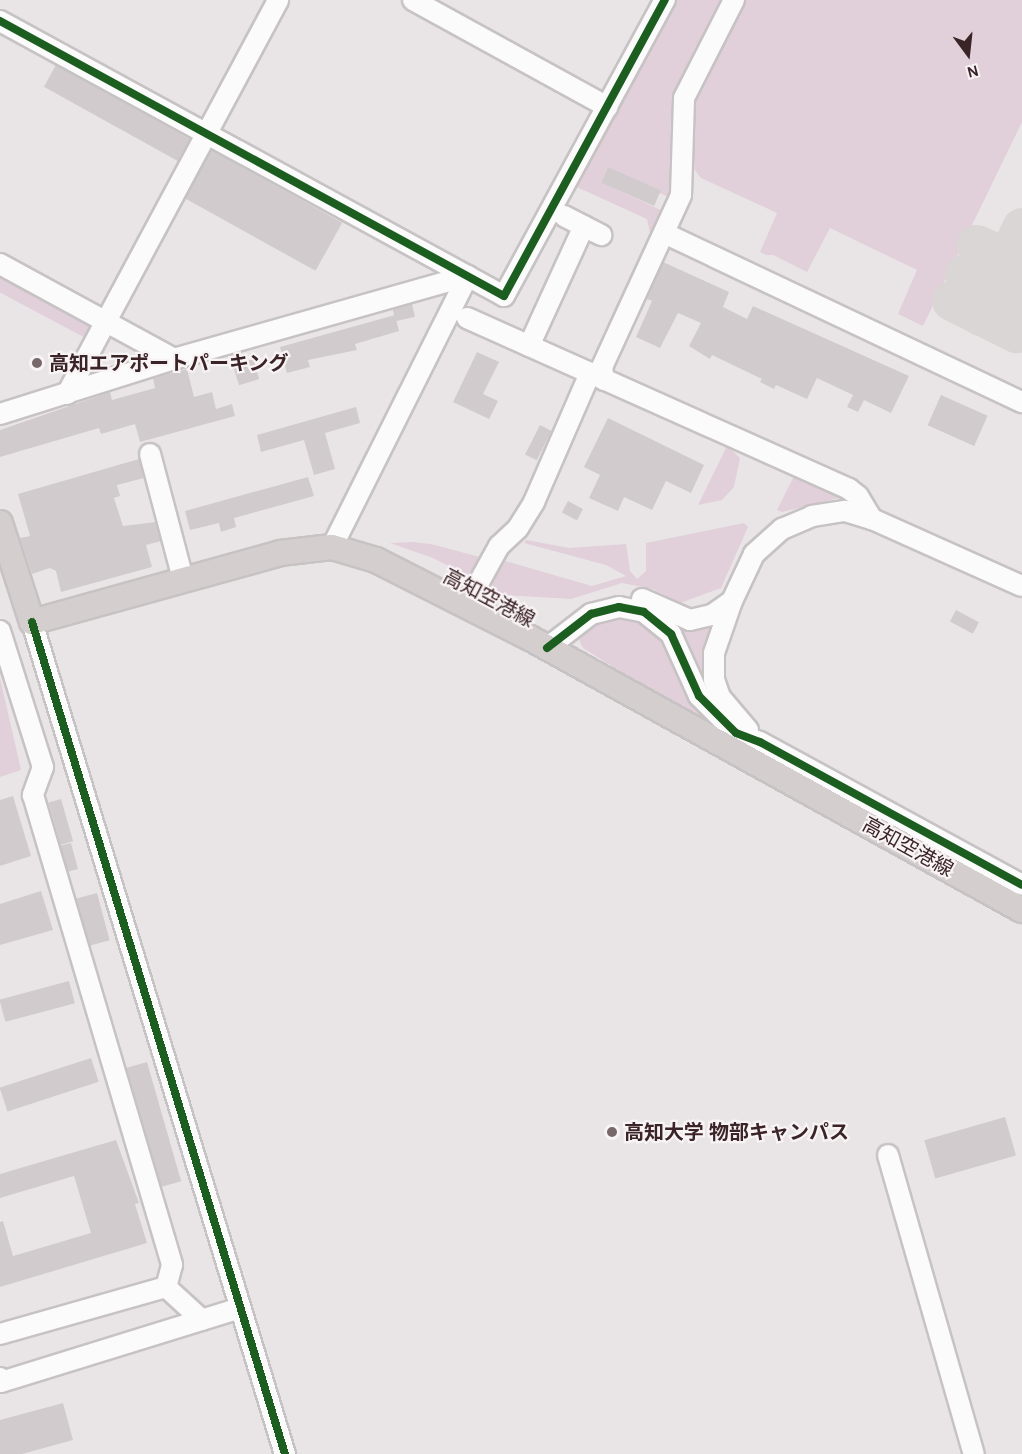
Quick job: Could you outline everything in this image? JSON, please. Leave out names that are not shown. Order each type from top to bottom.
[{"type":"main road","points":[[0,523],[32,622]]},
{"type":"main road","name":"高知空港線","points":[[32,622],[280,553],[332,547],[376,560],[466,604],[1022,910]]},
{"type":"street","points":[[67,393],[278,0]]},
{"type":"street","points":[[413,0],[608,107]]},
{"type":"street","points":[[0,21],[504,296],[665,0]]},
{"type":"street","points":[[466,604],[499,546],[518,528],[534,502],[602,367],[681,195],[684,98],[734,0]]},
{"type":"street","points":[[529,346],[593,231],[564,216]]},
{"type":"street","points":[[664,233],[1022,402]]},
{"type":"street","points":[[0,264],[174,359]]},
{"type":"street","points":[[0,414],[174,359],[468,276]]},
{"type":"street","points":[[332,547],[468,276]]},
{"type":"street","points":[[467,318],[849,489],[858,496],[872,519]]},
{"type":"street","points":[[150,454],[183,579]]},
{"type":"street","points":[[760,742],[731,712],[714,680],[714,653],[732,601],[754,554],[782,529],[832,511],[872,519],[1022,585]]},
{"type":"street","points":[[547,648],[558,625],[586,606],[607,598],[646,600],[690,620],[712,615],[732,601]]},
{"type":"street","points":[[547,648],[591,614],[619,607],[644,612],[671,634],[692,684],[710,709],[736,733],[760,742],[1022,885]]},
{"type":"street","points":[[32,622],[285,1454]]},
{"type":"street","points":[[0,631],[43,767],[33,795],[172,1265],[166,1287]]},
{"type":"street","points":[[888,1155],[974,1454]]},
{"type":"street","points":[[166,1287],[202,1320]]},
{"type":"street","points":[[0,1334],[166,1287]]},
{"type":"street","points":[[0,1378],[1,1382],[240,1308]]},
{"type":"shaded area","points":[[671,0],[729,0],[688,78],[670,198],[608,167],[601,182],[665,212],[613,326],[608,323],[650,233],[647,219],[570,184]]},
{"type":"shaded area","points":[[741,0],[1022,0],[1022,122],[923,326],[898,314],[917,270],[830,228],[807,272],[773,255],[766,255],[760,252],[777,213],[701,178],[693,168],[686,142],[697,81]]},
{"type":"shaded area","points":[[0,271],[96,322],[87,339],[0,293]]},
{"type":"shaded area","points":[[727,446],[740,458],[734,487],[722,500],[698,505]]},
{"type":"shaded area","points":[[799,477],[839,498],[782,512],[777,510],[793,478]]},
{"type":"shaded area","points":[[744,523],[748,527],[721,588],[680,603],[653,589],[622,583],[571,599],[502,595],[489,587],[505,561],[592,586],[626,576],[606,565],[524,543],[526,540],[569,548],[626,544],[630,571],[637,579],[646,571],[646,543]]},
{"type":"shaded area","points":[[390,543],[431,544],[480,557],[470,577],[433,558]]},
{"type":"shaded area","points":[[666,615],[699,628],[716,624],[709,699]]},
{"type":"shaded area","points":[[621,618],[637,619],[671,648],[687,688],[1022,893],[1022,899],[679,708],[583,648],[579,640],[588,628]]},
{"type":"shaded area","points":[[0,678],[21,770],[0,777]]},
{"type":"building","points":[[56,65],[190,139],[178,161],[44,87]]},
{"type":"building","points":[[211,150],[342,223],[316,271],[184,198]]},
{"type":"building","points":[[608,167],[661,191],[654,206],[601,183]]},
{"type":"building","points":[[663,262],[729,292],[723,307],[747,319],[753,306],[909,376],[891,413],[864,400],[858,412],[847,407],[853,395],[817,378],[807,399],[776,385],[774,389],[760,382],[762,379],[712,355],[710,359],[689,346],[701,323],[678,313],[660,348],[636,337],[652,301],[647,299]]},
{"type":"building","points":[[412,304],[415,317],[395,321],[393,308]]},
{"type":"building","points":[[395,315],[399,331],[355,344],[357,350],[308,360],[310,367],[287,373],[280,347]]},
{"type":"building","points":[[477,352],[499,362],[483,394],[498,401],[489,419],[453,402]]},
{"type":"building","points":[[253,359],[259,379],[239,385],[233,365]]},
{"type":"building","points":[[187,369],[194,397],[212,392],[216,409],[232,404],[235,416],[140,442],[135,424],[101,434],[99,428],[0,457],[0,430],[110,392],[112,400],[155,388],[153,378]]},
{"type":"building","points":[[941,395],[988,416],[974,446],[928,425]]},
{"type":"building","points":[[356,407],[360,423],[325,433],[335,469],[314,475],[304,440],[261,452],[257,435]]},
{"type":"building","points":[[608,418],[704,465],[691,493],[666,481],[652,510],[624,497],[618,511],[589,498],[600,475],[584,467]]},
{"type":"building","points":[[540,425],[552,431],[537,460],[525,454]]},
{"type":"building","points":[[139,459],[144,478],[117,485],[120,496],[114,498],[123,526],[156,522],[161,541],[146,545],[152,567],[61,592],[56,571],[50,568],[32,574],[20,538],[30,536],[18,494]]},
{"type":"building","points":[[308,477],[314,496],[234,518],[236,527],[221,532],[219,523],[190,530],[185,511]]},
{"type":"building","points":[[568,501],[583,509],[577,520],[562,512]]},
{"type":"building","points":[[956,610],[979,622],[973,634],[950,621]]},
{"type":"building","points":[[13,796],[31,856],[0,866],[0,800]]},
{"type":"building","points":[[61,799],[73,841],[61,845],[49,803]]},
{"type":"building","points":[[71,843],[78,869],[67,872],[60,846]]},
{"type":"building","points":[[41,891],[53,930],[0,945],[0,904]]},
{"type":"building","points":[[97,893],[110,940],[88,946],[76,899]]},
{"type":"building","points":[[69,981],[75,1003],[5,1022],[0,999]]},
{"type":"building","points":[[91,1058],[99,1082],[7,1111],[0,1088]]},
{"type":"building","points":[[147,1062],[181,1181],[160,1187],[126,1068]]},
{"type":"building","points":[[1005,1117],[1016,1155],[935,1179],[924,1140]]},
{"type":"building","points":[[116,1140],[139,1203],[135,1204],[147,1243],[0,1287],[0,1222],[3,1221],[13,1256],[91,1233],[74,1176],[0,1198],[0,1174]]},
{"type":"building","points":[[63,1403],[73,1440],[22,1454],[0,1454],[0,1420]]},
{"type":"taxiway","points":[[981,316],[1022,228]]},
{"type":"taxiway","points":[[977,245],[1022,265]]},
{"type":"taxiway","points":[[965,274],[1022,301]]},
{"type":"taxiway","points":[[952,301],[1016,333]]},
{"type":"cycle path","points":[[0,21],[504,296],[665,0]]},
{"type":"cycle path","points":[[547,648],[591,614],[619,607],[644,612],[671,634],[699,696],[736,733],[760,742],[1022,885]]},
{"type":"cycle path","points":[[32,622],[285,1454]]},
{"type":"place","name":"高知エアポートパーキング","points":[[37,363]]},
{"type":"place","name":"高知大学 物部キャンパス","points":[[612,1132]]}]
